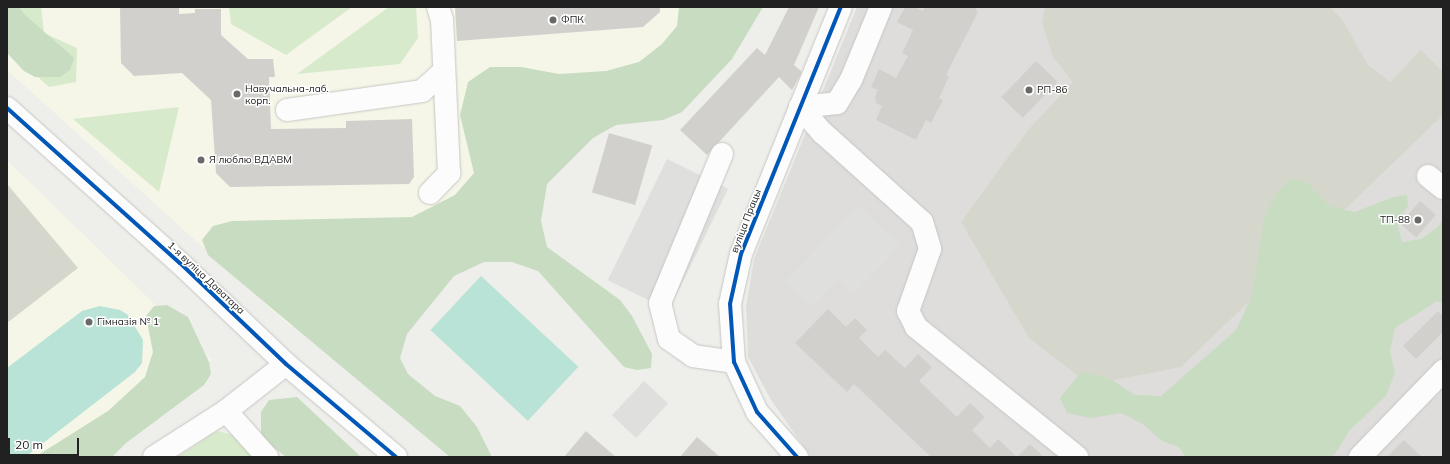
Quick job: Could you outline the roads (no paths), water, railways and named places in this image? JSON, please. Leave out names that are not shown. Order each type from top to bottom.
[{"type":"street","points":[[430,193],[449,173],[443,72],[442,20],[438,7]]},
{"type":"street","name":"вуліца Працы","points":[[797,457],[757,412],[734,362],[730,304],[741,254],[841,7]]},
{"type":"street","points":[[800,108],[837,103],[851,80],[880,7]]},
{"type":"street","points":[[288,110],[422,91],[443,72]]},
{"type":"street","name":"1-я вуліца Даватара","points":[[7,108],[180,263],[286,364],[396,457]]},
{"type":"street","points":[[800,108],[823,132],[922,222],[930,249],[908,311],[916,327],[1077,457]]},
{"type":"street","points":[[722,154],[660,303],[669,339],[693,356],[734,362]]},
{"type":"street","points":[[154,457],[226,411],[286,364]]},
{"type":"street","points":[[1360,457],[1443,371]]},
{"type":"street","points":[[226,411],[267,457]]},
{"type":"place","name":"ФПК","points":[[553,20]]},
{"type":"place","name":"РП-86","points":[[1029,90]]},
{"type":"place","name":"Навучальна-лаб. корп.","points":[[237,94]]},
{"type":"place","name":"Я люблю ВДАВМ","points":[[201,160]]},
{"type":"place","name":"ТП-88","points":[[1418,220]]},
{"type":"place","name":"Гімназія № 1","points":[[89,322]]}]
